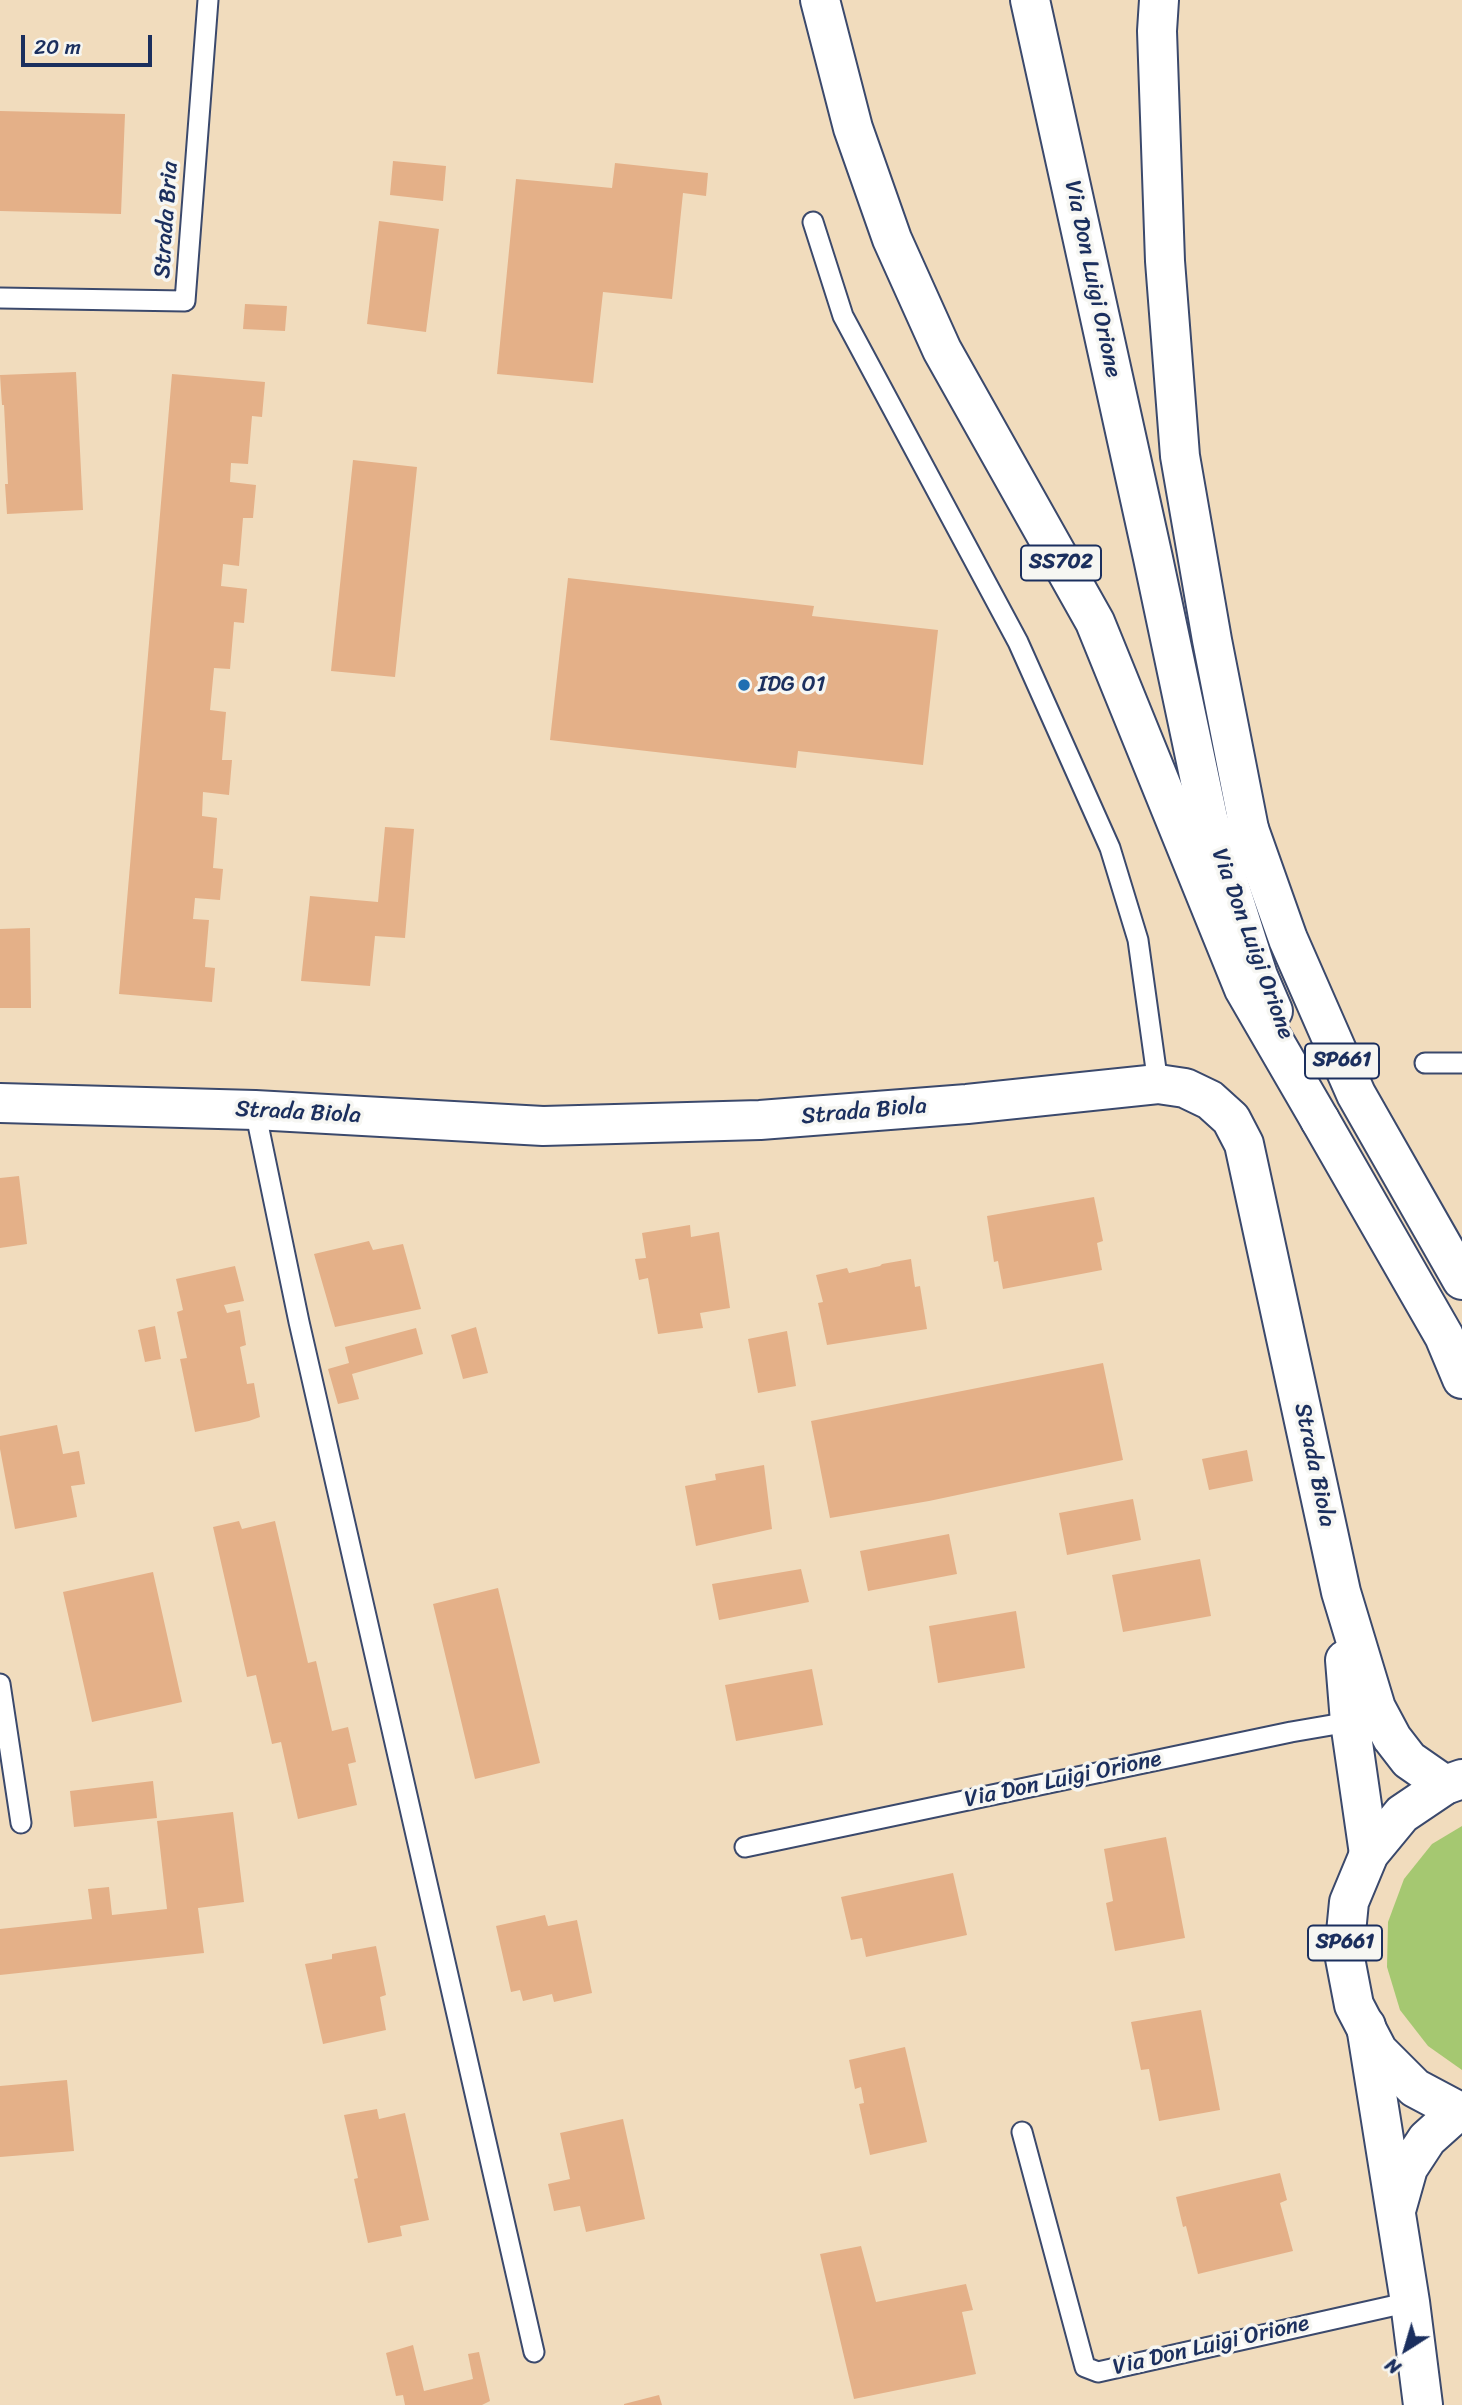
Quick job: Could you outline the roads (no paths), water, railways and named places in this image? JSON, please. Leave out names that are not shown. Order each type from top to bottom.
[{"type":"main road","name":"SS702","points":[[820,0],[853,128],[892,239],[942,350],[1095,622],[1244,989],[1320,1120]]},
{"type":"main road","name":"Via Don Luigi Orione","points":[[1030,0],[1208,818],[1258,976],[1320,1120],[1444,1336],[1462,1379]]},
{"type":"main road","points":[[1159,0],[1157,31],[1166,261],[1180,456],[1249,829]]},
{"type":"main road","name":"Via Don Luigi Orione","points":[[1153,558],[1288,939],[1356,1094],[1462,1280]]},
{"type":"main road","name":"Strada Biola","points":[[0,1103],[255,1110],[543,1126],[760,1120],[967,1104],[1158,1084],[1185,1088],[1210,1100],[1231,1119],[1244,1144],[1341,1592],[1365,1719],[1369,1854]]},
{"type":"main road","name":"Strada Biola","points":[[1365,1719],[1392,1738],[1409,1760],[1454,1782]]},
{"type":"main road","name":"SP661","points":[[1454,1782],[1402,1814],[1369,1854],[1349,1902],[1344,1953],[1354,2005],[1378,2051],[1415,2088],[1459,2112]]},
{"type":"main road","points":[[1366,2026],[1410,2302],[1423,2405]]},
{"type":"main road","points":[[1395,2216],[1408,2168],[1427,2139],[1459,2112]]},
{"type":"lane","name":"Strada Bria","points":[[0,298],[185,301],[208,0]]},
{"type":"lane","points":[[813,222],[843,316],[1018,642],[1110,848],[1138,940],[1158,1084]]},
{"type":"lane","points":[[1425,1063],[1462,1063]]},
{"type":"lane","points":[[255,1110],[299,1322],[534,2352]]},
{"type":"lane","points":[[0,1684],[21,1823]]},
{"type":"lane","name":"Via Don Luigi Orione","points":[[746,1847],[1365,1719]]},
{"type":"lane","name":"Via Don Luigi Orione","points":[[1023,2132],[1085,2367],[1098,2372],[1410,2302]]},
{"type":"place","name":"IDG 01","points":[[744,685]]}]
